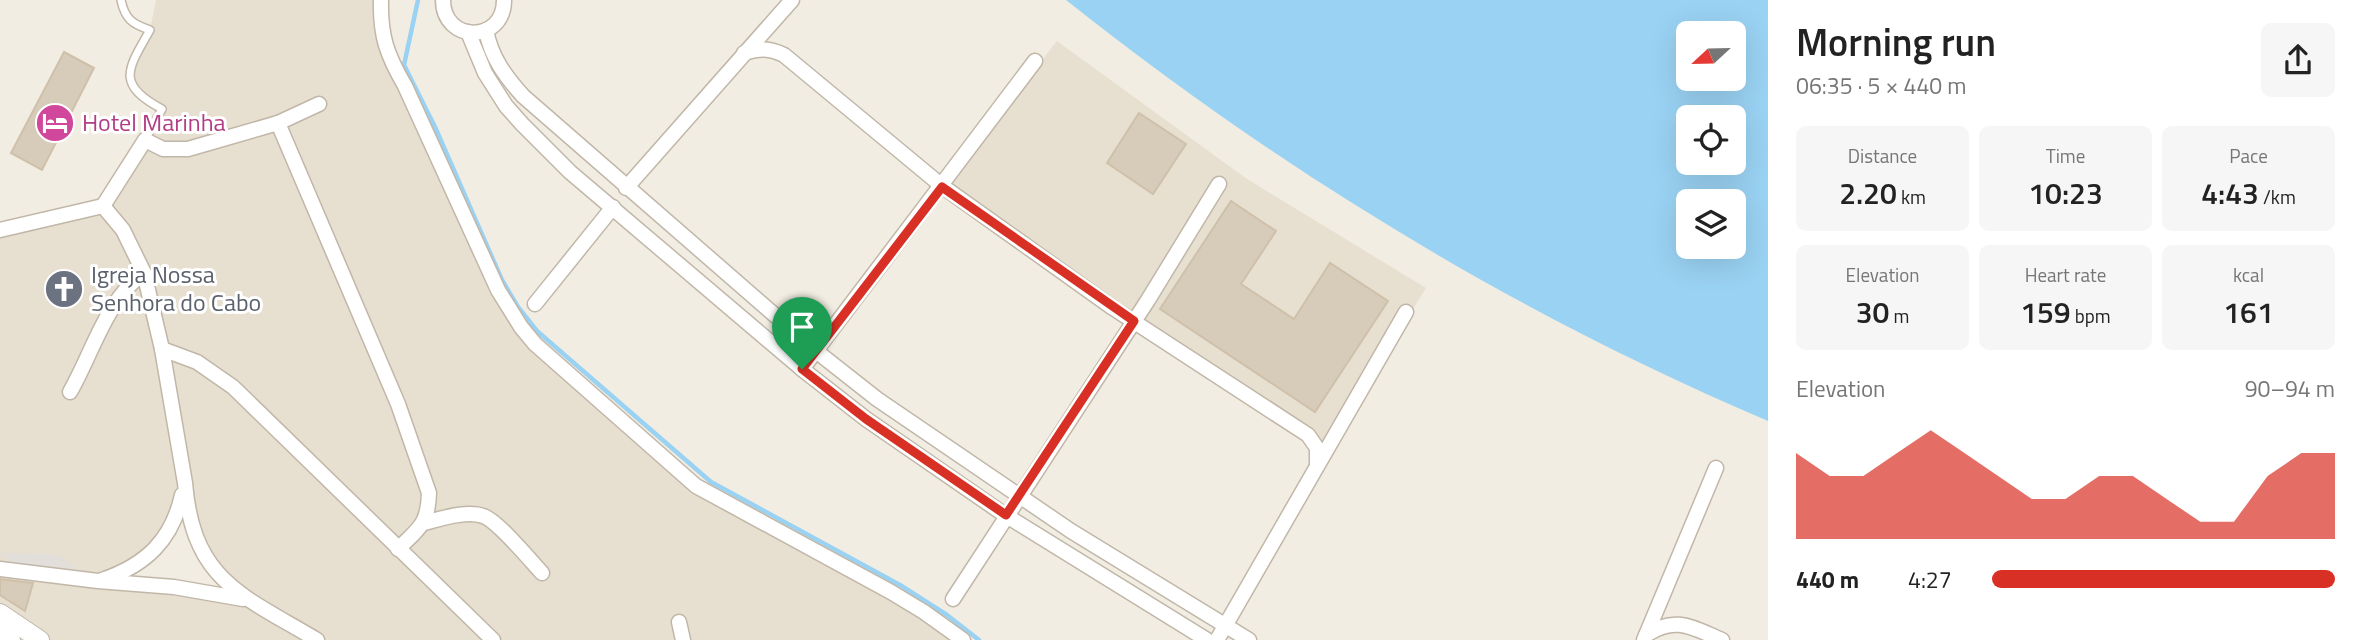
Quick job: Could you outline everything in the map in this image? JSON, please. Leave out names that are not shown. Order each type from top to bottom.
[{"type":"street","points":[[381,0],[380,22],[384,44],[498,290],[535,344],[696,486],[880,585],[925,612],[963,640]]},
{"type":"street","points":[[443,0],[446,15],[452,23],[468,32],[486,30],[497,22],[504,0]]},
{"type":"street","points":[[626,188],[792,0]]},
{"type":"street","points":[[486,30],[492,55],[515,88],[626,188],[816,351],[877,399],[1019,496],[1249,640]]},
{"type":"street","points":[[468,32],[485,73],[506,106],[570,172],[802,369],[866,419],[1058,550],[1207,640]]},
{"type":"street","points":[[744,53],[760,48],[784,55],[942,187],[1134,321],[1308,435],[1317,448],[1317,465]]},
{"type":"street","points":[[802,369],[1035,61]]},
{"type":"street","points":[[0,230],[103,206],[145,140],[156,147],[180,150],[278,123],[318,104]]},
{"type":"street","points":[[278,123],[398,404],[429,493],[429,508],[424,523],[398,549]]},
{"type":"street","points":[[953,599],[1134,321],[1219,184]]},
{"type":"street","points":[[103,206],[123,230],[144,273],[162,349],[190,521],[207,562],[234,590],[317,640]]},
{"type":"street","points":[[536,304],[613,207]]},
{"type":"street","points":[[69,391],[83,369],[118,298],[128,283],[144,273]]},
{"type":"street","points":[[1217,640],[1406,312]]},
{"type":"street","points":[[162,349],[197,362],[233,387],[493,640]]},
{"type":"street","points":[[1645,637],[1716,468]]},
{"type":"street","points":[[97,581],[140,562],[166,537],[175,522],[185,483]]},
{"type":"street","points":[[424,523],[473,514],[484,516],[542,573]]},
{"type":"street","points":[[0,569],[174,587],[251,600]]},
{"type":"street","points":[[0,613],[40,640]]},
{"type":"street","points":[[679,622],[683,640]]},
{"type":"street","points":[[1645,637],[1667,624],[1677,624],[1687,625],[1722,640]]},
{"type":"street","points":[[0,632],[11,640]]},
{"type":"lane","points":[[121,0],[125,16],[133,24],[150,30],[131,65],[130,79],[143,99],[162,109],[145,140]]},
{"type":"shaded area","points":[[156,0],[381,0],[380,22],[508,309],[679,472],[965,640],[40,640],[0,614],[0,232],[103,206],[162,110],[143,99],[130,80],[150,30]],"holes":[[[187,505],[221,577],[249,600],[113,576],[166,537]]]},
{"type":"shaded area","points":[[1057,41],[1247,179],[1426,288],[1317,465],[1317,448],[942,186]]},
{"type":"shaded area","points":[[0,553],[58,555],[77,569],[16,566]]},
{"type":"water","points":[[1066,0],[1768,0],[1768,421],[1582,334],[1492,286],[1316,180],[1231,123]]},
{"type":"building","points":[[64,52],[94,68],[42,170],[11,153]]},
{"type":"building","points":[[1139,113],[1186,144],[1153,194],[1107,163]]},
{"type":"building","points":[[1231,201],[1276,231],[1241,284],[1294,319],[1330,263],[1388,301],[1315,412],[1160,309]]},
{"type":"building","points":[[0,579],[33,583],[25,611],[0,595]]},
{"type":"waterway","points":[[418,0],[404,65],[435,127],[502,280],[537,331],[711,482],[900,585],[947,615],[979,640]]},
{"type":"place","name":"Hotel Marinha","points":[[55,123]]},
{"type":"place","name":"Igreja Nossa Senhora do Cabo","points":[[64,289]]},
{"type":"route","points":[[942,187],[1134,321],[1006,515],[866,419],[802,369],[942,187]]}]
